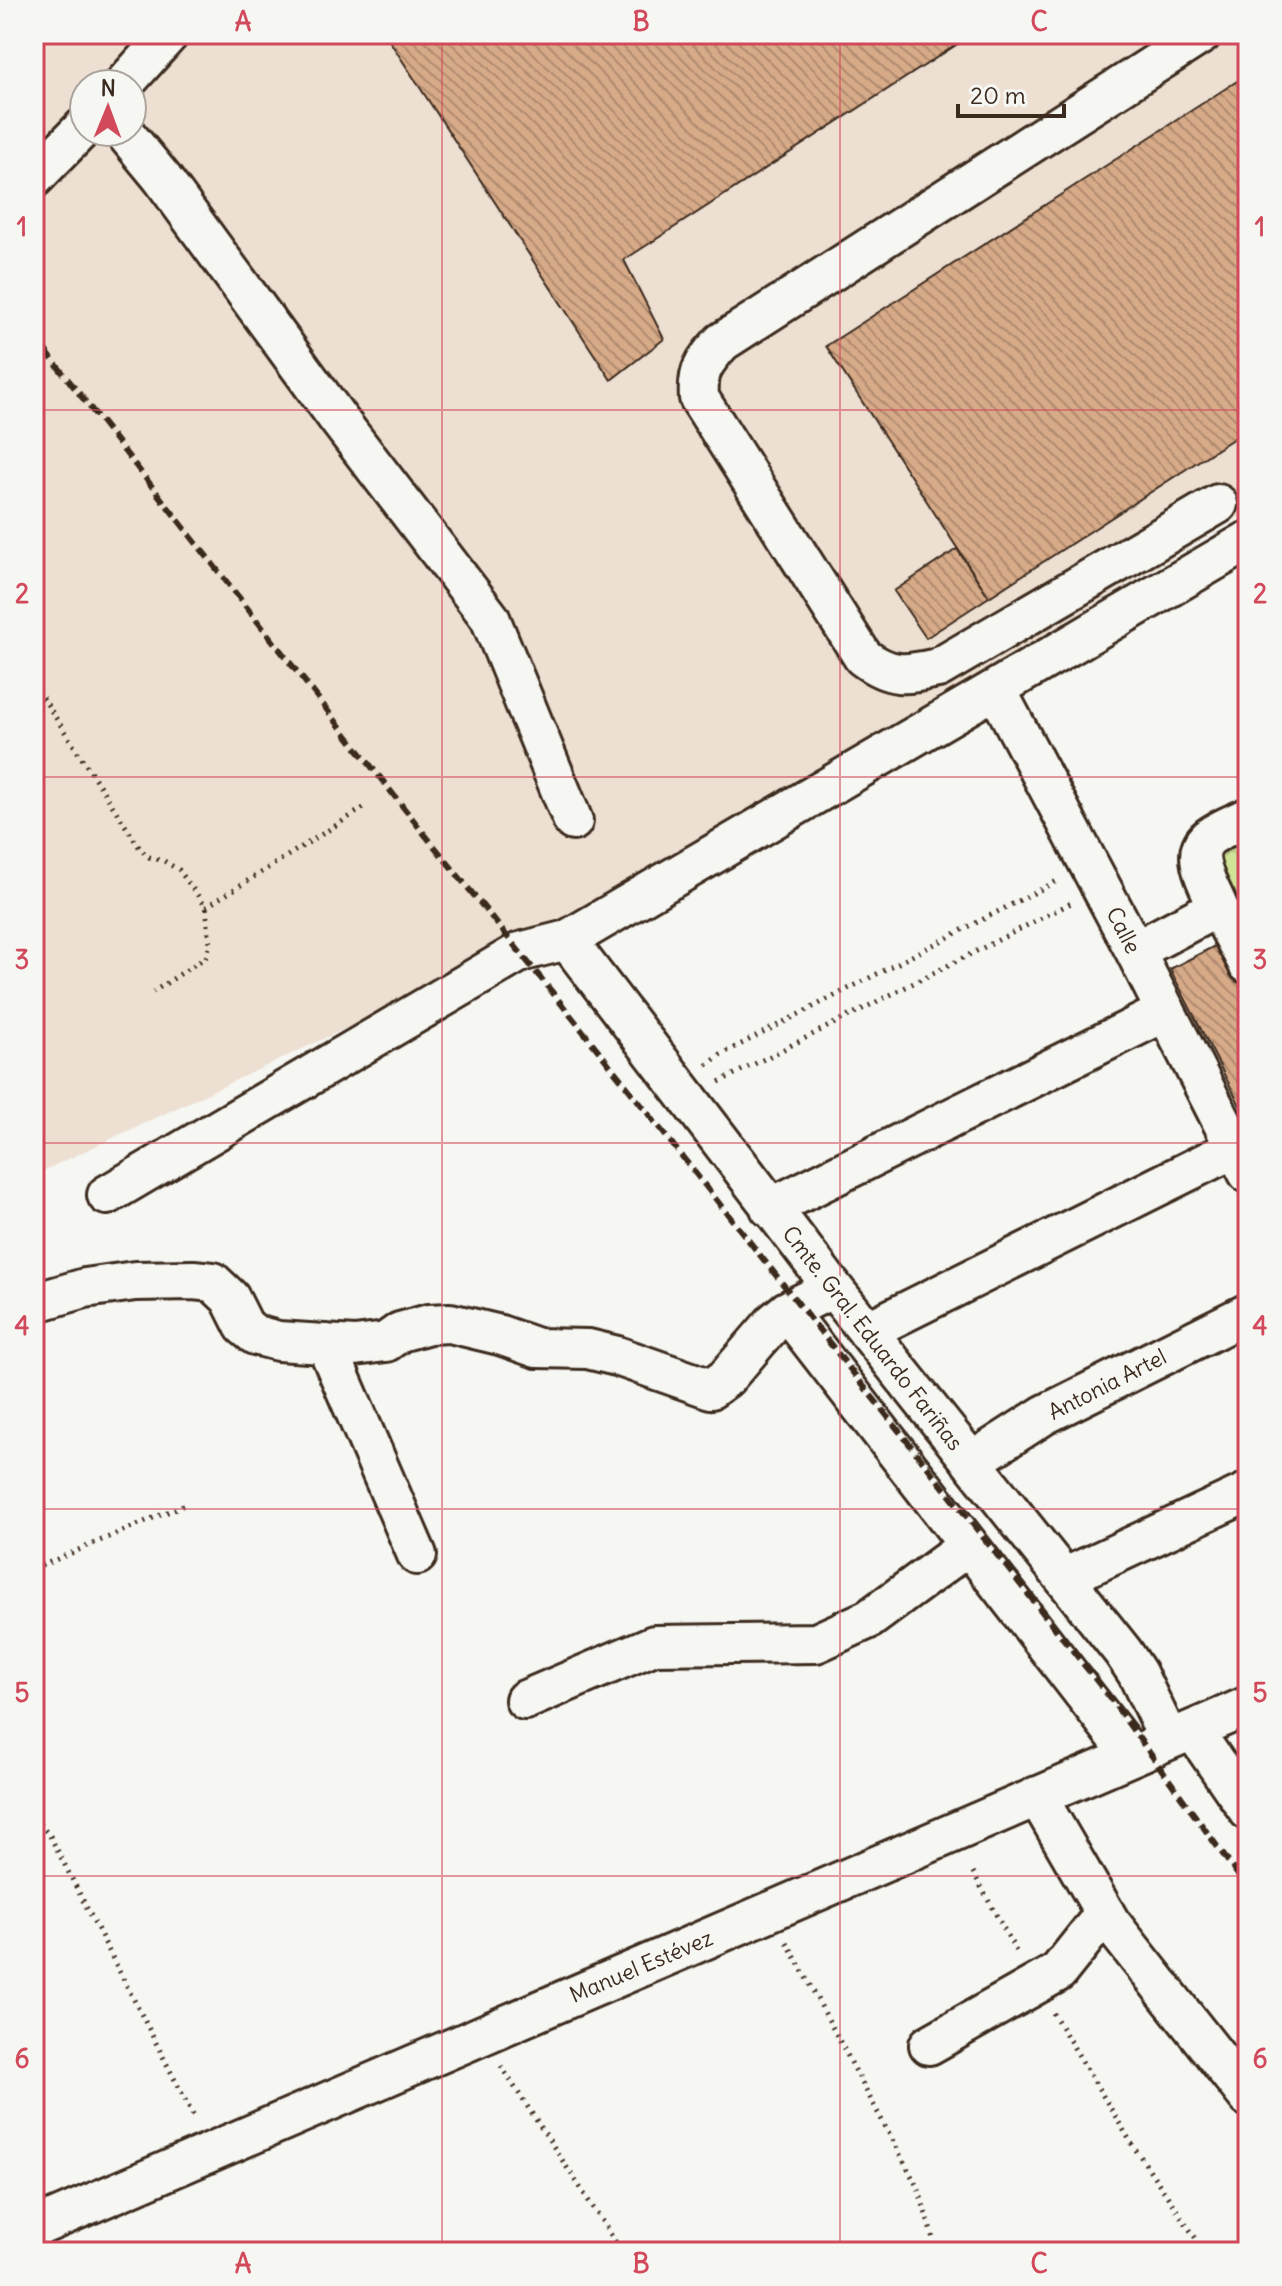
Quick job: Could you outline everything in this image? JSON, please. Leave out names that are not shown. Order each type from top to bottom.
[{"type":"street","points":[[138,68],[169,34]]},
{"type":"street","points":[[1202,34],[722,342],[704,363],[698,380],[699,398],[863,657],[881,670],[911,674],[938,668],[1218,504]]},
{"type":"street","points":[[34,178],[68,143]]},
{"type":"street","points":[[137,148],[490,618],[573,821]]},
{"type":"street","points":[[107,1195],[520,952],[567,940],[1248,541]]},
{"type":"street","name":"Calle","points":[[996,689],[1242,1160]]},
{"type":"street","points":[[1248,817],[1207,839],[1201,850],[1201,866],[1218,907],[1248,964]]},
{"type":"street","points":[[1135,951],[1218,907]]},
{"type":"street","name":"Cmte. Gral. Eduardo Fariñas","points":[[567,940],[770,1208],[1123,1652],[1181,1735],[1248,1810]]},
{"type":"street","points":[[770,1208],[1165,1012]]},
{"type":"street","points":[[867,1331],[1242,1160]]},
{"type":"street","points":[[34,1303],[85,1288],[135,1281],[213,1282],[230,1298],[244,1326],[255,1335],[278,1341],[355,1346],[386,1342],[400,1332],[429,1324],[450,1323],[537,1348],[588,1349],[617,1356],[711,1389],[726,1378],[787,1311],[833,1288]]},
{"type":"street","points":[[787,1311],[1132,1756]]},
{"type":"street","name":"Antonia Artel","points":[[971,1462],[1044,1415],[1248,1313]]},
{"type":"street","points":[[326,1344],[417,1555]]},
{"type":"street","points":[[1064,1578],[1248,1492]]},
{"type":"street","points":[[525,1700],[654,1645],[816,1643],[869,1619],[968,1546]]},
{"type":"street","name":"Manuel Estévez","points":[[34,2228],[1248,1706]]},
{"type":"street","points":[[1037,1796],[1105,1913],[1140,1962],[1248,2097]]},
{"type":"street","points":[[929,2045],[1058,1972],[1105,1913]]},
{"type":"path","points":[[34,684],[141,850],[149,857],[179,870],[206,907],[210,943],[206,957],[153,992]]},
{"type":"path","points":[[206,907],[365,807]]},
{"type":"path","points":[[682,1093],[720,1055],[1096,876]]},
{"type":"path","points":[[682,1093],[1096,876]]},
{"type":"path","points":[[34,1569],[186,1504]]},
{"type":"path","points":[[34,1818],[50,1836],[212,2152]]},
{"type":"path","points":[[973,1872],[998,1922],[1132,2144],[1205,2252]]},
{"type":"path","points":[[771,1910],[919,2190],[933,2239],[940,2252]]},
{"type":"path","points":[[481,2035],[622,2252]]},
{"type":"shaded area","points":[[34,34],[1248,34],[1248,512],[557,929],[34,1175]]},
{"type":"green space","points":[[1248,840],[1248,917],[1244,919],[1212,858]]},
{"type":"building","points":[[385,34],[973,34],[624,260],[664,339],[611,380]]},
{"type":"building","points":[[1248,74],[1248,429],[989,597],[826,346]]},
{"type":"building","points":[[1248,429],[1248,446],[1240,434]]},
{"type":"building","points":[[957,549],[989,597],[926,638],[894,591]]},
{"type":"building","points":[[1248,929],[1248,1121],[1170,969]]},
{"type":"railway","points":[[34,336],[418,826],[1107,1694],[1248,1889]]}]
